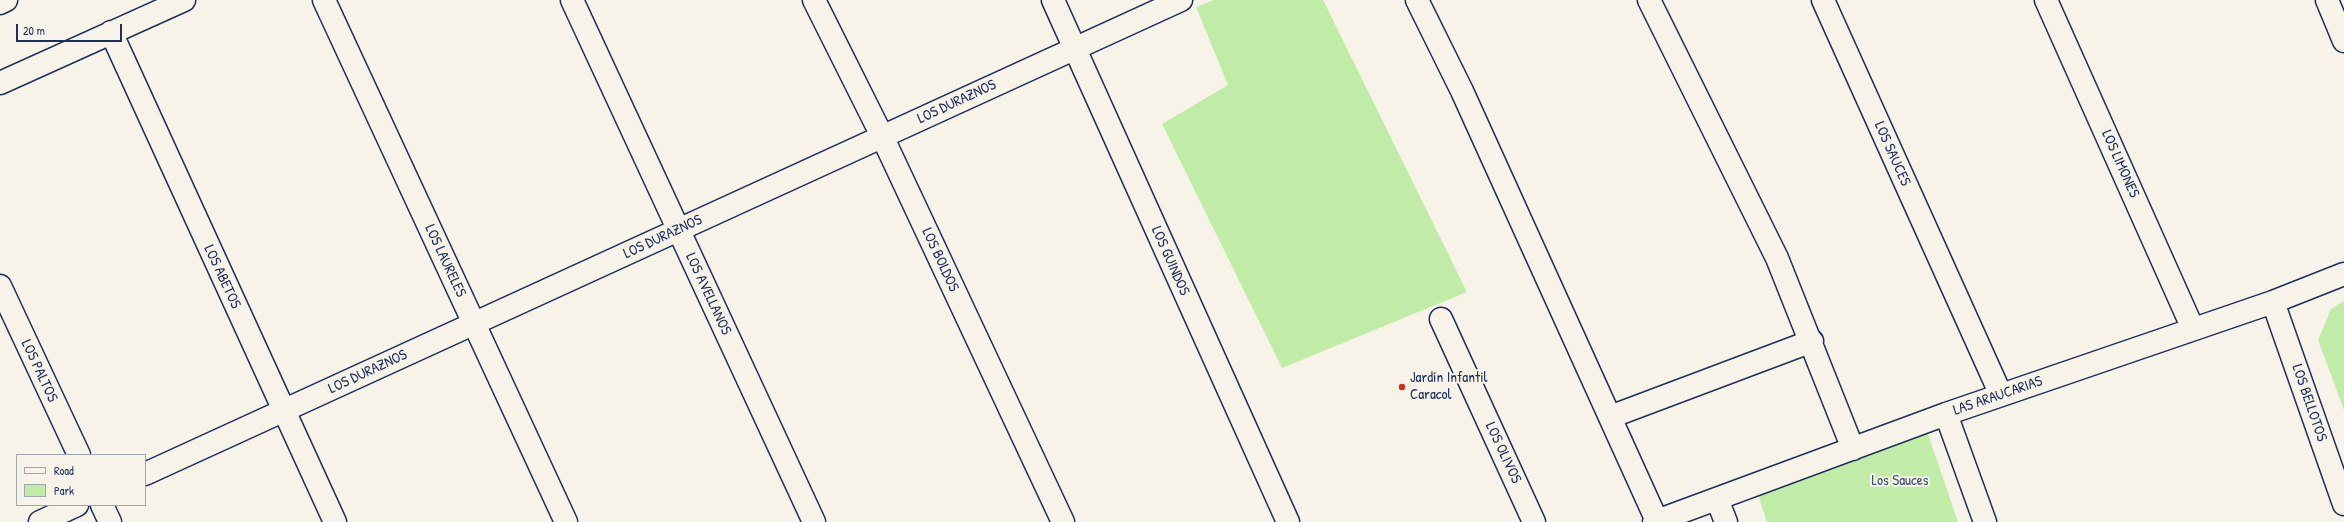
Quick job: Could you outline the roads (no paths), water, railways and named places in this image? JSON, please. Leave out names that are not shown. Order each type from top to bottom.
[{"type":"street","points":[[0,3],[6,0]]},
{"type":"street","points":[[0,83],[184,0]]},
{"type":"street","name":"LOS LAURELES","points":[[324,0],[566,522]]},
{"type":"street","name":"LOS AVELLANOS","points":[[572,0],[814,522]]},
{"type":"street","name":"LOS BOLDOS","points":[[814,0],[882,136],[1063,522]]},
{"type":"street","name":"LOS GUINDOS","points":[[1053,0],[1288,522]]},
{"type":"street","name":"LOS DURAZNOS","points":[[146,474],[1180,0]]},
{"type":"street","points":[[1417,0],[1465,98],[1610,417],[1655,521]]},
{"type":"street","points":[[1649,0],[1777,258],[1812,342],[1853,449]]},
{"type":"street","name":"LOS SAUCES","points":[[1823,0],[2001,395]]},
{"type":"street","name":"LOS LIMONES","points":[[2046,0],[2194,329]]},
{"type":"street","points":[[2327,0],[2344,41]]},
{"type":"street","name":"LOS ABETOS","points":[[111,32],[335,522]]},
{"type":"street","name":"LAS ARAUCARIAS","points":[[1655,521],[1946,414],[2274,302],[2344,274]]},
{"type":"street","name":"LOS PALTOS","points":[[0,286],[79,454]]},
{"type":"street","name":"LOS BELLOTOS","points":[[2274,302],[2344,504]]},
{"type":"street","name":"LOS OLIVOS","points":[[1441,319],[1534,522]]},
{"type":"street","points":[[1610,417],[1812,342]]},
{"type":"street","points":[[1946,414],[1985,522]]},
{"type":"street","points":[[1717,499],[1726,522]]},
{"type":"street","points":[[40,522],[75,506]]},
{"type":"street","points":[[102,506],[110,522]]},
{"type":"place","name":"Jardín Infantil Caracol","points":[[1402,387]]},
{"type":"park label","name":"Los Sauces","points":[[1900,481]]}]
